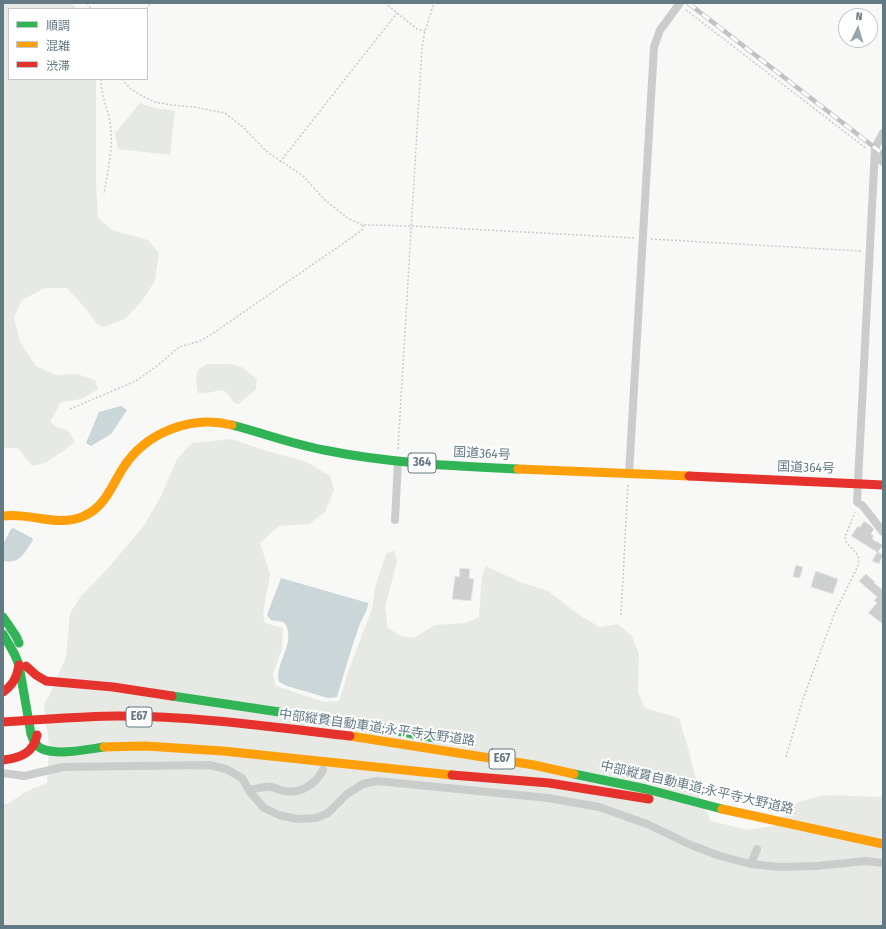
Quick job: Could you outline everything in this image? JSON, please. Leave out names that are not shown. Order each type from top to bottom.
[{"type":"highway","name":"国道364号","points":[[5,515],[19,514],[61,522],[85,516],[105,500],[123,468],[133,455],[147,442],[176,427],[208,421],[239,426],[310,447],[343,454],[398,461],[629,474],[883,485]]},
{"type":"highway","points":[[3,617],[16,636],[22,666],[29,728],[35,744],[47,751],[53,752],[125,746],[172,747],[223,751],[488,779],[549,783],[619,795],[717,808]]},
{"type":"highway","points":[[3,634],[22,666],[46,681],[113,687],[360,724],[444,740]]},
{"type":"highway","points":[[3,692],[12,686],[22,666]]},
{"type":"highway","name":"中部縦貫自動車道;永平寺大野道路","points":[[7,722],[117,716],[173,718],[228,722],[357,737],[534,765],[646,789],[717,808],[883,844]]},
{"type":"highway","points":[[3,760],[21,757],[29,752],[35,744]]},
{"type":"highway","points":[[465,745],[556,764],[646,789]]},
{"type":"street","points":[[629,474],[654,46],[660,30],[679,4]]},
{"type":"street","points":[[883,133],[876,148],[875,156],[857,502],[863,506],[883,532]]},
{"type":"street","points":[[875,156],[883,162]]},
{"type":"street","points":[[395,520],[398,461]]},
{"type":"street","points":[[3,773],[24,776],[63,767],[209,765],[226,769],[242,778],[249,790],[264,808],[279,815],[297,820],[316,818],[328,813],[347,794],[363,784],[377,781],[548,798],[599,807],[647,824],[691,845],[712,853],[751,864],[779,868],[866,861],[883,863]]},
{"type":"street","points":[[249,790],[271,787],[283,791],[294,792],[308,787],[318,778],[323,770]]},
{"type":"street","points":[[751,864],[757,849]]},
{"type":"path","points":[[385,3],[417,29],[425,31]]},
{"type":"path","points":[[398,461],[422,46],[434,3]]},
{"type":"path","points":[[679,4],[875,156]]},
{"type":"path","points":[[280,162],[397,13]]},
{"type":"path","points":[[101,80],[102,94],[110,121],[111,134],[110,157],[104,194]]},
{"type":"path","points":[[123,80],[136,92],[155,102],[225,113],[244,128],[266,151],[280,162],[303,176],[326,202],[350,219],[363,226],[372,224],[870,251]]},
{"type":"path","points":[[70,409],[136,381],[157,366],[179,347],[212,334],[351,238],[362,230],[363,226]]},
{"type":"path","points":[[621,615],[629,474]]},
{"type":"path","points":[[786,757],[803,700],[835,612],[858,566],[858,555],[845,540],[853,519],[857,502]]},
{"type":"shaded area","points":[[3,3],[72,3],[76,8],[8,8],[8,80],[96,80],[96,181],[98,218],[112,230],[148,240],[159,253],[155,281],[141,302],[125,319],[103,327],[96,323],[86,309],[67,288],[45,288],[22,300],[14,317],[20,342],[36,366],[55,375],[77,374],[95,380],[98,389],[82,399],[61,402],[50,422],[56,427],[68,430],[75,442],[45,463],[32,466],[18,448],[3,448]]},
{"type":"shaded area","points":[[140,103],[154,108],[175,111],[170,155],[118,149],[115,133]]},
{"type":"shaded area","points":[[206,364],[229,364],[242,367],[257,379],[256,389],[239,404],[234,403],[226,392],[219,390],[198,393],[196,379],[198,370]]},
{"type":"shaded area","points":[[121,406],[127,410],[111,434],[91,446],[86,443],[99,412]]},
{"type":"shaded area","points":[[232,439],[263,450],[307,462],[330,476],[334,490],[325,512],[309,524],[279,526],[260,543],[270,574],[263,614],[265,623],[283,628],[282,649],[273,674],[276,686],[324,702],[339,701],[349,669],[372,609],[375,587],[386,554],[394,550],[397,562],[385,607],[388,628],[401,636],[414,638],[435,625],[465,623],[479,617],[482,576],[486,566],[520,582],[548,591],[582,617],[600,627],[618,624],[632,636],[639,654],[638,692],[645,708],[679,718],[701,800],[711,821],[748,830],[773,826],[798,802],[825,795],[883,797],[883,926],[3,926],[3,803],[8,804],[25,792],[47,783],[49,746],[44,704],[51,692],[66,657],[70,613],[81,596],[110,566],[145,524],[161,496],[177,459],[192,443]]},
{"type":"shaded area","points":[[13,528],[32,538],[33,540],[18,559],[14,561],[3,561],[3,544]]},
{"type":"shaded area","points":[[281,578],[368,603],[356,635],[337,697],[328,698],[287,686],[279,682],[278,674],[287,644],[288,630],[284,622],[271,620],[267,615]]},
{"type":"building","points":[[864,521],[874,529],[871,534],[874,536],[872,539],[883,545],[878,552],[883,555],[879,564],[872,561],[877,552],[851,536],[858,526],[860,527]]},
{"type":"building","points":[[796,565],[803,567],[800,578],[793,577]]},
{"type":"building","points":[[460,568],[470,569],[469,578],[474,579],[471,601],[452,599],[455,576],[459,577]]},
{"type":"building","points":[[816,571],[838,579],[833,594],[811,587]]},
{"type":"building","points":[[866,574],[883,590],[883,624],[868,613],[877,603],[874,601],[877,597],[859,581]]},
{"type":"railway","points":[[688,3],[883,154]]},
{"type":"traffic: fast","points":[[232,425],[300,445],[372,458],[469,467],[518,469]]},
{"type":"traffic: fast","points":[[3,617],[19,643]]},
{"type":"traffic: fast","points":[[3,634],[19,665],[31,734],[35,743],[40,748],[57,752],[78,751],[104,747]]},
{"type":"traffic: fast","points":[[172,696],[360,724],[435,738]]},
{"type":"traffic: fast","points":[[574,774],[646,789],[722,809]]},
{"type":"traffic: slow","points":[[3,516],[13,515],[54,520],[74,519],[84,516],[103,501],[123,468],[133,455],[157,436],[171,429],[201,422],[216,422],[232,425]]},
{"type":"traffic: slow","points":[[518,469],[689,476]]},
{"type":"traffic: slow","points":[[350,736],[534,765],[574,774]]},
{"type":"traffic: slow","points":[[104,747],[145,746],[223,751],[452,775]]},
{"type":"traffic: slow","points":[[722,809],[883,844]]},
{"type":"traffic: jam","points":[[689,476],[883,485]]},
{"type":"traffic: jam","points":[[3,692],[14,680],[19,665]]},
{"type":"traffic: jam","points":[[26,666],[46,681],[113,687],[172,696]]},
{"type":"traffic: jam","points":[[3,722],[89,717],[147,716],[234,723],[350,736]]},
{"type":"traffic: jam","points":[[3,760],[15,758],[25,754],[33,746],[37,735]]},
{"type":"traffic: jam","points":[[452,775],[549,783],[649,799]]}]
